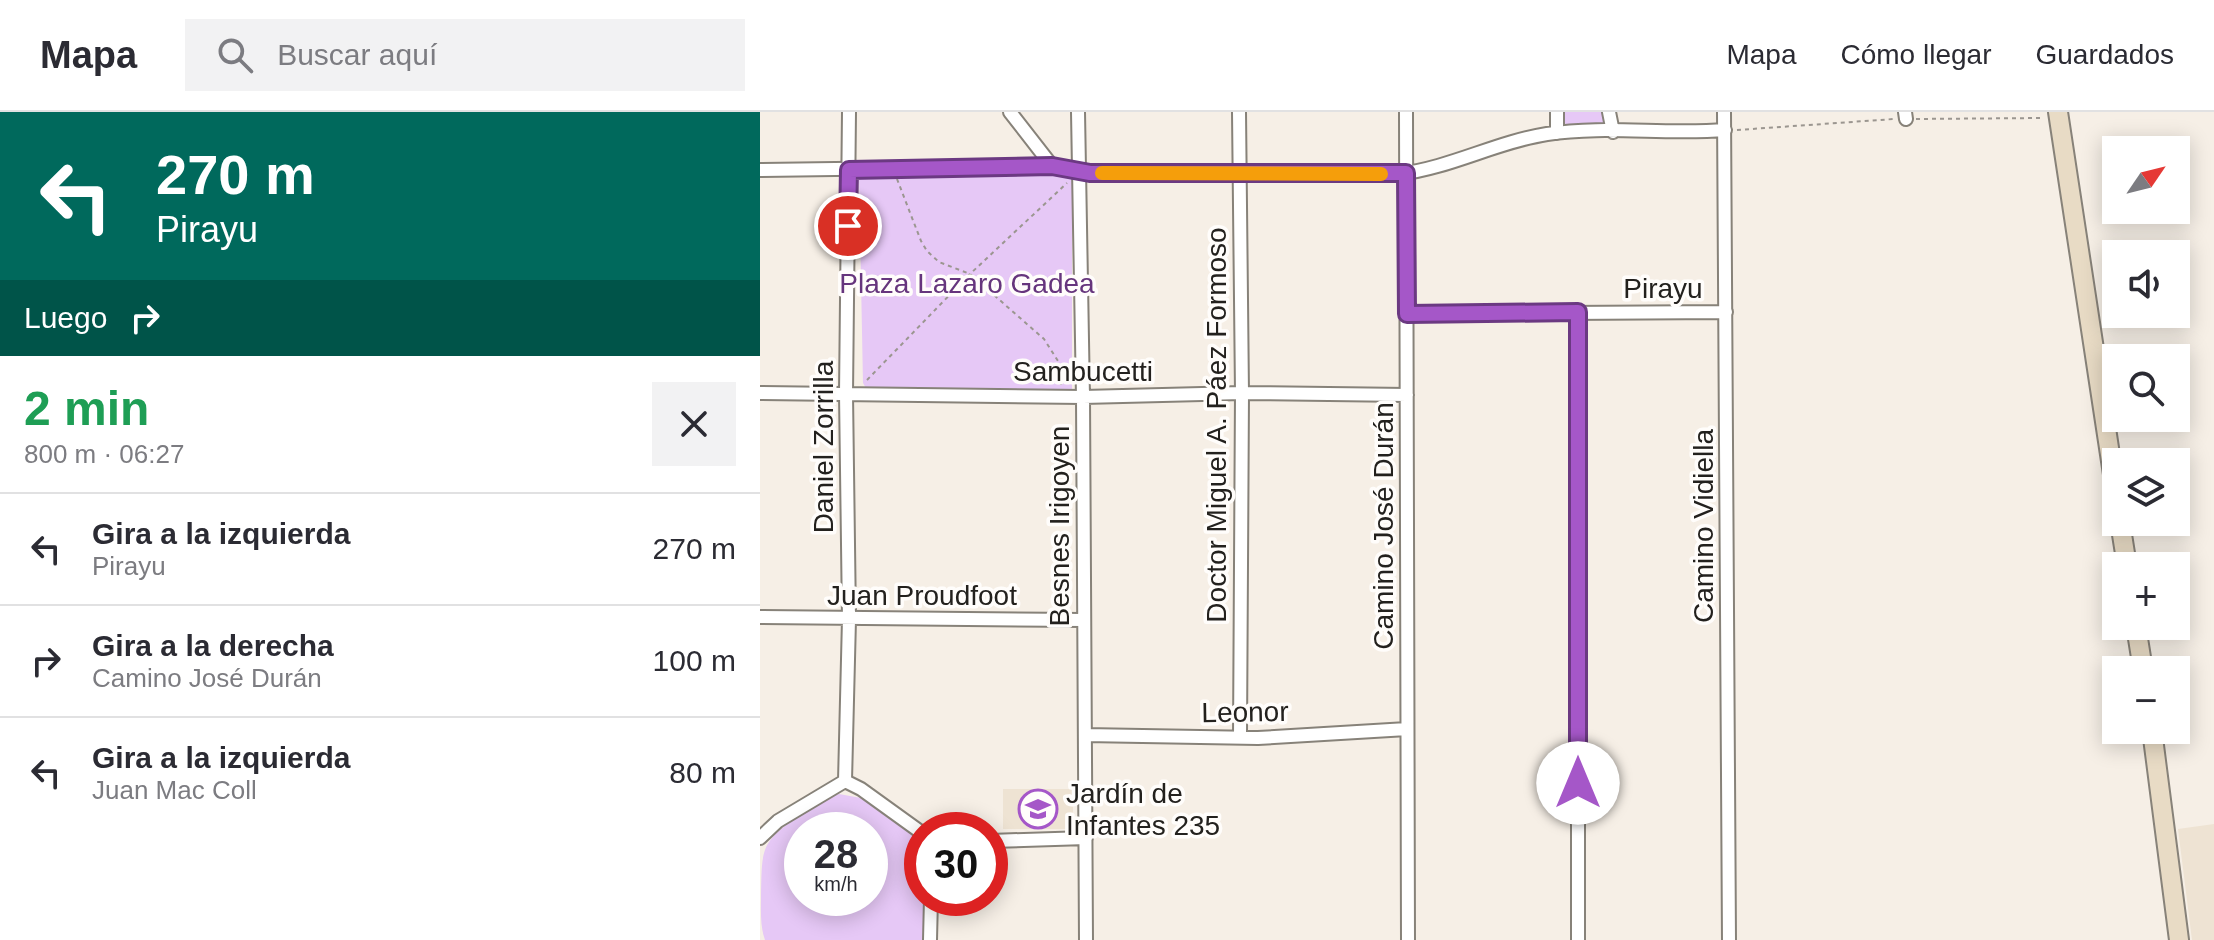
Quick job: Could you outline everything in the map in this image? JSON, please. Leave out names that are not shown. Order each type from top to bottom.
[{"type":"street","name":"Daniel Zorrilla","points":[[845,781],[849,619],[849,112]]},
{"type":"street","points":[[1010,112],[1052,166]]},
{"type":"street","name":"Besnes Irigoyen","points":[[1078,112],[1086,940]]},
{"type":"street","name":"Doctor Miguel A. Páez Formoso","points":[[1239,112],[1242,393],[1240,737]]},
{"type":"street","name":"Camino José Durán","points":[[1406,112],[1408,940]]},
{"type":"street","points":[[1557,112],[1557,133]]},
{"type":"street","points":[[1609,112],[1613,132]]},
{"type":"street","name":"Camino Vidiella","points":[[1724,112],[1729,940]]},
{"type":"street","points":[[2058,115],[2109,448]]},
{"type":"street","points":[[760,170],[1052,166],[1080,171],[1406,173],[1428,169],[1520,139],[1557,133],[1725,130]]},
{"type":"street","points":[[1578,312],[1578,940]]},
{"type":"street","name":"Pirayu","points":[[1407,314],[1726,312]]},
{"type":"street","name":"Sambucetti","points":[[760,393],[1083,397],[1242,393],[1407,395]]},
{"type":"street","name":"Juan Proudfoot","points":[[760,617],[1083,620]]},
{"type":"street","name":"Leonor","points":[[1085,735],[1240,737],[1407,729]]},
{"type":"street","points":[[2154,744],[2179,940]]},
{"type":"street","points":[[760,838],[778,821],[845,781],[904,821]]},
{"type":"street","points":[[1008,840],[1086,838]]},
{"type":"street","points":[[930,940],[931,916]]},
{"type":"path","points":[[1725,130],[1906,115],[2058,115]]},
{"type":"path","points":[[894,170],[927,251],[939,262],[970,274],[1044,339],[1054,351],[1061,378],[1061,396]]},
{"type":"path","points":[[850,394],[970,274],[1080,171]]},
{"type":"shaded area","name":"Jardín de Infantes 235","points":[[1003,789],[1073,789],[1073,829],[1008,829],[1008,812],[1003,812]]},
{"type":"shaded area","points":[[2214,824],[2214,940],[2192,940],[2178,829]]},
{"type":"green space","points":[[1561,112],[1605,112],[1606,120],[1602,125],[1566,124],[1562,122]]},
{"type":"green space","name":"Plaza Lazaro Gadea","points":[[862,174],[1067,174],[1072,178],[1070,392],[867,390],[863,383],[859,177]]},
{"type":"green space","points":[[839,794],[861,798],[881,812],[805,812]]},
{"type":"green space","points":[[888,817],[904,828],[904,916],[924,916],[922,940],[765,940],[761,897],[763,856],[784,827],[784,916],[888,916]]},
{"type":"slow traffic","points":[[1102,173],[1381,174]]},
{"type":"place","name":"Jardín de Infantes 235","points":[[1038,809]]},
{"type":"route","points":[[848,226],[849,170],[1040,169],[1052,166],[1090,173],[1406,173],[1407,314],[1578,312],[1578,783]]}]
